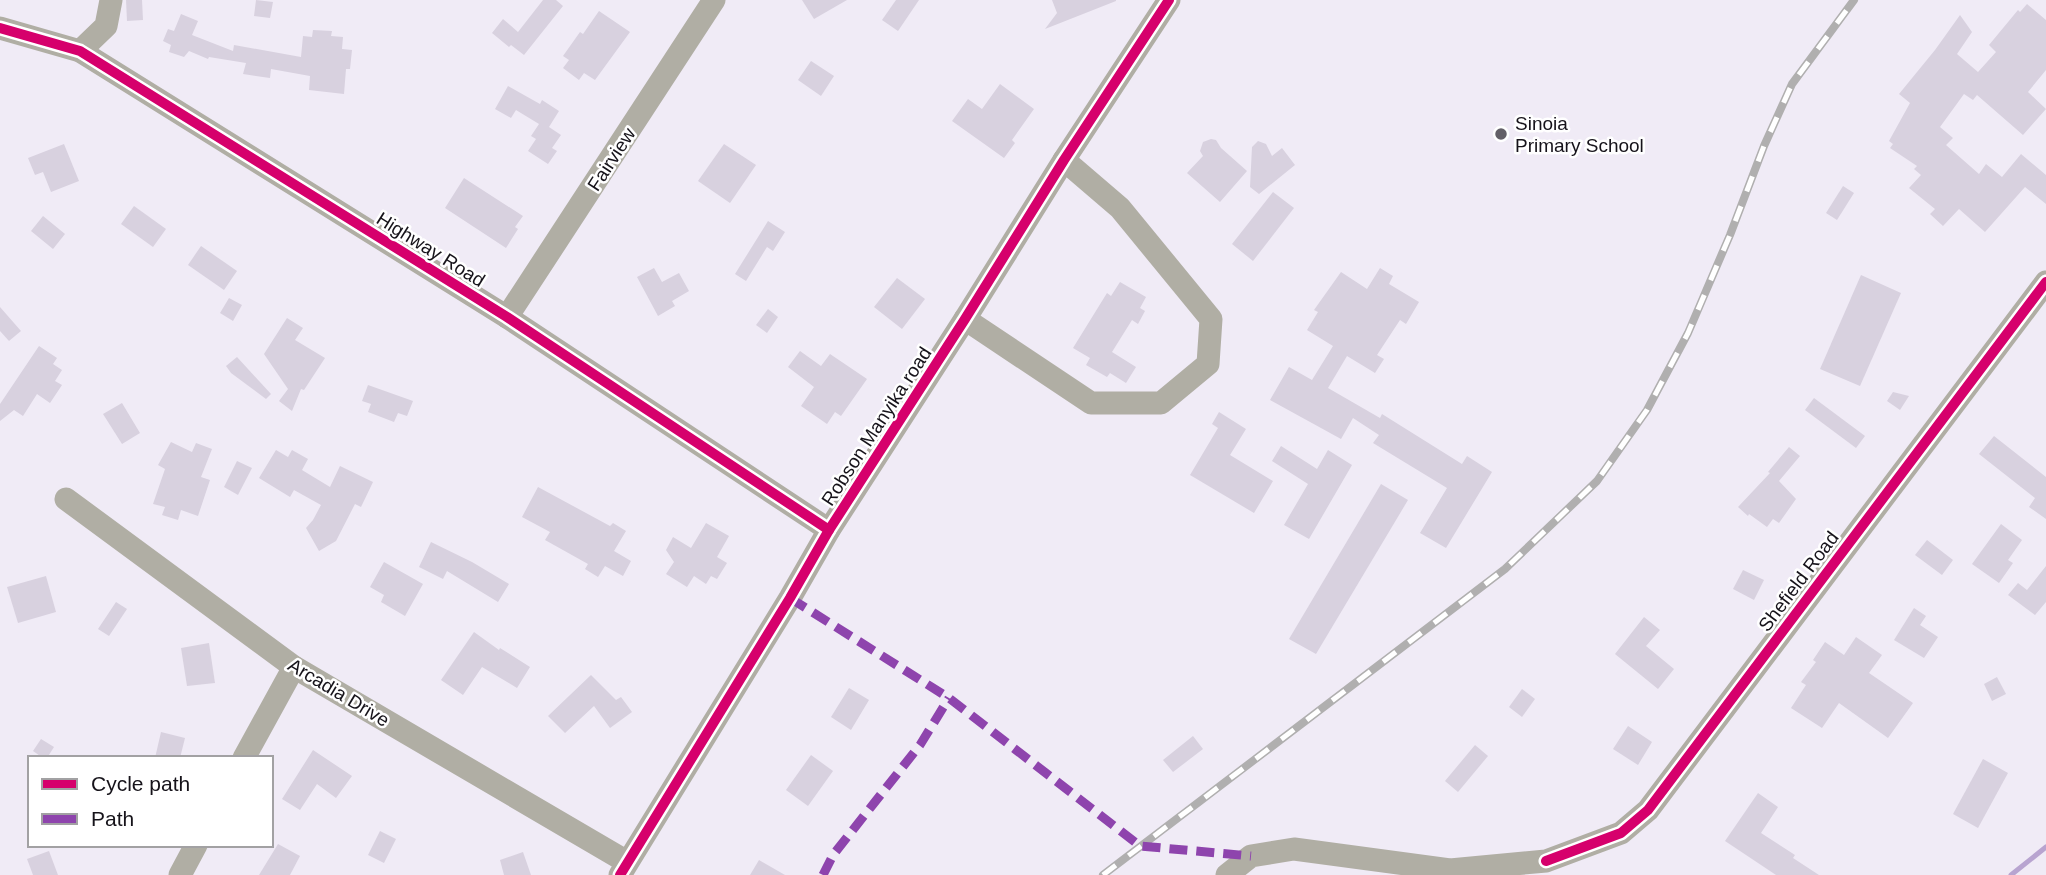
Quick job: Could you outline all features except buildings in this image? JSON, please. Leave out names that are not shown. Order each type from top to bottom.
[{"type":"street","points":[[80,51],[106,26],[111,0]]},
{"type":"street","name":"Fairview","points":[[508,317],[714,0]]},
{"type":"street","name":"Robson Manyika road","points":[[623,868],[829,530],[1169,0]]},
{"type":"street","name":"Highway Road","points":[[0,28],[80,51],[508,317],[829,530]]},
{"type":"street","points":[[965,319],[1091,403],[1161,403],[1209,364],[1212,319],[1120,208],[1064,160]]},
{"type":"street","name":"Shefield Road","points":[[1227,875],[1251,856],[1294,849],[1450,870],[1546,860],[1621,833],[1648,810],[2046,282]]},
{"type":"street","name":"Arcadia Drive","points":[[66,499],[294,667],[623,868]]},
{"type":"street","points":[[245,756],[294,667]]},
{"type":"street","points":[[180,875],[195,847]]},
{"type":"waterway","points":[[2011,875],[2046,847]]},
{"type":"railway","points":[[1103,875],[1505,569],[1597,481],[1647,410],[1688,333],[1792,84],[1854,0]]},
{"type":"marked path","points":[[790,598],[949,698],[1140,846],[1251,856]]},
{"type":"marked path","points":[[823,875],[833,855],[920,745],[949,698]]},
{"type":"cycle path","points":[[620,875],[829,530],[1169,0]]},
{"type":"cycle path","points":[[0,28],[80,51],[507,317],[829,530]]},
{"type":"cycle path","points":[[1546,861],[1621,833],[1648,810],[2046,282]]},
{"type":"place","name":"Sinoia Primary School","points":[[1501,134]]}]
